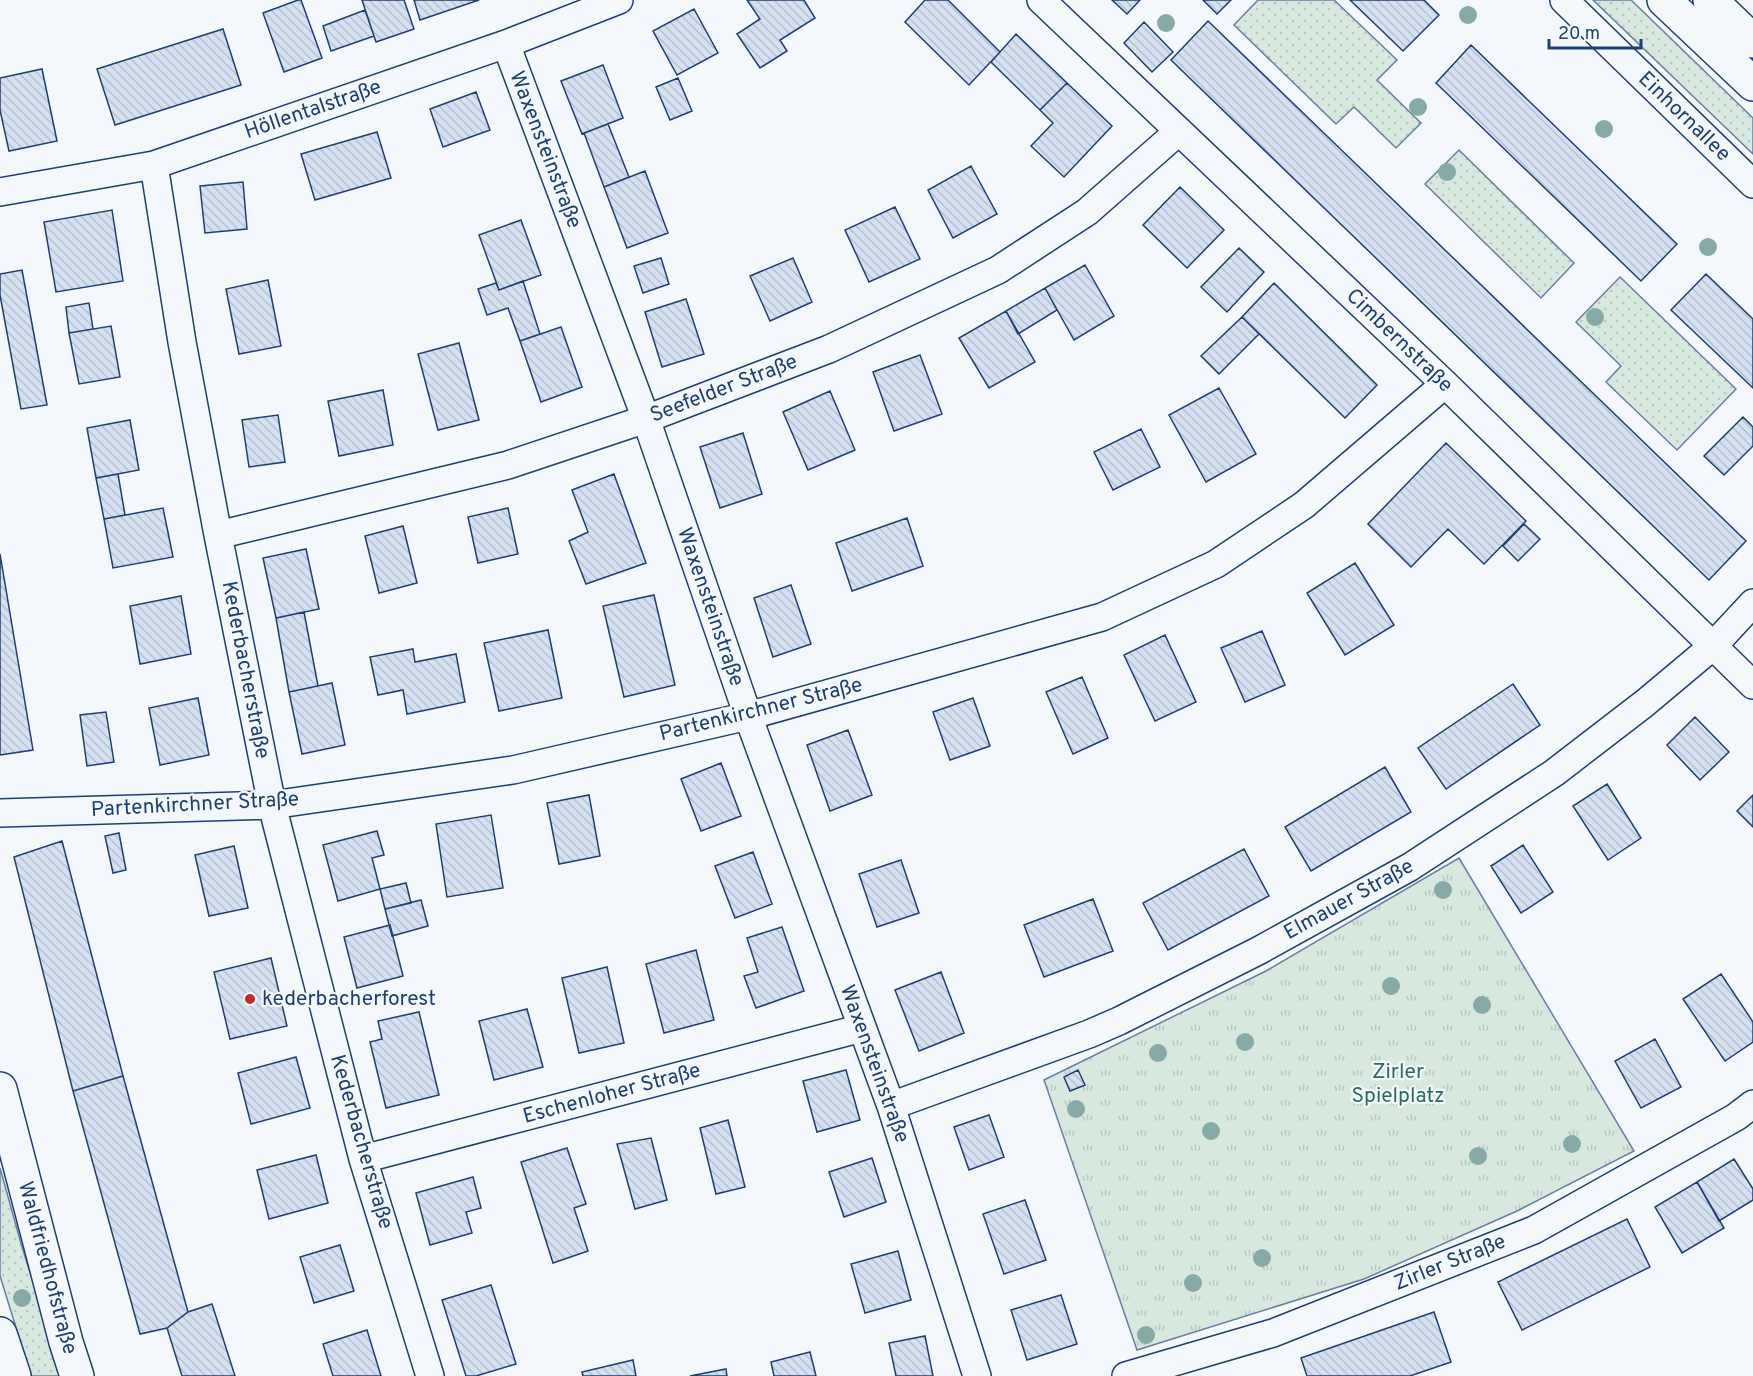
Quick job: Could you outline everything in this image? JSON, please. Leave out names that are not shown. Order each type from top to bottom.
[{"type":"main road","points":[[1664,0],[1753,84]]},
{"type":"main road","points":[[1710,0],[1753,41]]},
{"type":"main road","name":"Waldfriedhofstraße","points":[[0,1089],[63,1331],[77,1376]]},
{"type":"main road","points":[[0,1334],[14,1376]]},
{"type":"street","name":"Höllentalstraße","points":[[0,192],[154,165],[506,44],[619,0]]},
{"type":"street","name":"Cimbernstraße","points":[[1041,0],[1445,384],[1753,685]]},
{"type":"street","name":"Einhornallee","points":[[1564,0],[1753,184]]},
{"type":"street","name":"Waxensteinstraße","points":[[506,44],[646,419],[748,716],[891,1106],[977,1376]]},
{"type":"street","name":"Seefelder Straße","points":[[218,536],[508,465],[646,419],[829,349],[998,270],[1087,212],[1179,131]]},
{"type":"street","name":"Kederbacherstraße","points":[[154,165],[182,342],[272,805],[363,1159],[430,1376]]},
{"type":"street","name":"Partenkirchner Straße","points":[[0,813],[272,805],[513,770],[748,716],[1102,617],[1216,564],[1304,505],[1445,384]]},
{"type":"street","name":"Elmauer Straße","points":[[891,1106],[1119,1021],[1258,951],[1410,867],[1554,773],[1645,703],[1713,646],[1753,603]]},
{"type":"street","name":"Eschenloher Straße","points":[[363,1159],[862,1028]]},
{"type":"street","name":"Zirler Straße","points":[[1126,1376],[1273,1333],[1534,1230],[1736,1117],[1753,1104]]},
{"type":"green space","points":[[1258,0],[1334,0],[1397,60],[1377,80],[1421,123],[1396,148],[1354,107],[1336,124],[1234,25]]},
{"type":"green space","points":[[1593,0],[1631,0],[1753,118],[1753,154]]},
{"type":"green space","points":[[1459,150],[1574,263],[1541,298],[1425,184]]},
{"type":"green space","points":[[1620,277],[1736,389],[1677,450],[1606,382],[1621,366],[1576,322]]},
{"type":"green space","name":"Zirler Spielplatz","points":[[1459,858],[1634,1151],[1517,1211],[1364,1279],[1137,1350],[1044,1080],[1266,971]]},
{"type":"green space","points":[[0,1168],[22,1247],[63,1376],[31,1376],[0,1276]]},
{"type":"building","points":[[301,0],[322,58],[284,72],[263,13]]},
{"type":"building","points":[[362,0],[404,0],[414,29],[376,42]]},
{"type":"building","points":[[414,0],[479,0],[420,20]]},
{"type":"building","points":[[747,0],[804,0],[815,18],[780,40],[787,51],[760,68],[737,34],[760,19]]},
{"type":"building","points":[[925,0],[948,0],[1000,52],[969,85],[905,22]]},
{"type":"building","points":[[1112,0],[1140,0],[1127,14]]},
{"type":"building","points":[[1203,0],[1231,0],[1217,14]]},
{"type":"building","points":[[1350,0],[1424,0],[1439,15],[1403,51]]},
{"type":"building","points":[[694,9],[718,53],[677,75],[653,31]]},
{"type":"building","points":[[365,10],[374,36],[331,51],[323,26]]},
{"type":"building","points":[[1208,21],[1746,541],[1709,580],[1171,60]]},
{"type":"building","points":[[1144,22],[1173,52],[1152,72],[1124,43]]},
{"type":"building","points":[[223,29],[241,85],[115,125],[97,69]]},
{"type":"building","points":[[1016,34],[1067,83],[1040,110],[991,62]]},
{"type":"building","points":[[1471,45],[1677,244],[1641,281],[1436,83]]},
{"type":"building","points":[[603,65],[623,118],[582,134],[561,81]]},
{"type":"building","points":[[42,69],[57,141],[9,151],[0,110],[0,78]]},
{"type":"building","points":[[678,78],[692,111],[670,120],[656,87]]},
{"type":"building","points":[[1067,83],[1112,126],[1064,177],[1031,146],[1053,123],[1040,110]]},
{"type":"building","points":[[476,92],[490,130],[443,147],[430,109]]},
{"type":"building","points":[[608,124],[629,177],[604,187],[584,133]]},
{"type":"building","points":[[377,132],[391,178],[315,200],[301,154]]},
{"type":"building","points":[[971,166],[997,214],[953,238],[928,190]]},
{"type":"building","points":[[645,171],[668,233],[627,248],[604,187]]},
{"type":"building","points":[[243,182],[247,229],[205,233],[200,186]]},
{"type":"building","points":[[1180,187],[1224,230],[1187,268],[1143,225]]},
{"type":"building","points":[[895,207],[920,259],[869,282],[845,230]]},
{"type":"building","points":[[112,210],[123,281],[56,292],[44,222]]},
{"type":"building","points":[[521,220],[541,275],[499,290],[479,235]]},
{"type":"building","points":[[1239,248],[1264,272],[1227,312],[1201,287]]},
{"type":"building","points":[[661,258],[669,284],[643,293],[634,266]]},
{"type":"building","points":[[793,258],[812,302],[770,321],[750,276]]},
{"type":"building","points":[[1085,265],[1114,316],[1074,340],[1045,288]]},
{"type":"building","points":[[22,270],[47,405],[21,409],[0,295],[0,274]]},
{"type":"building","points":[[1706,274],[1753,319],[1753,388],[1671,310]]},
{"type":"building","points":[[268,280],[281,346],[239,354],[226,289]]},
{"type":"building","points":[[523,281],[540,334],[520,341],[508,308],[487,315],[478,289],[496,283],[499,290]]},
{"type":"building","points":[[1274,283],[1377,385],[1345,418],[1242,317]]},
{"type":"building","points":[[1045,288],[1057,310],[1018,334],[1006,311]]},
{"type":"building","points":[[686,299],[704,354],[662,367],[645,312]]},
{"type":"building","points":[[89,303],[93,329],[69,333],[66,307]]},
{"type":"building","points":[[1006,311],[1035,362],[989,388],[959,338]]},
{"type":"building","points":[[1242,317],[1259,334],[1219,374],[1201,356]]},
{"type":"building","points":[[111,326],[120,377],[79,384],[69,333]]},
{"type":"building","points":[[561,327],[582,387],[541,402],[520,341]]},
{"type":"building","points":[[459,343],[479,420],[438,430],[418,354]]},
{"type":"building","points":[[920,355],[942,414],[894,431],[873,372]]},
{"type":"building","points":[[1219,388],[1256,454],[1206,482],[1169,415]]},
{"type":"building","points":[[383,390],[393,445],[339,456],[328,401]]},
{"type":"building","points":[[830,391],[855,450],[808,470],[783,412]]},
{"type":"building","points":[[278,415],[285,462],[249,467],[242,420]]},
{"type":"building","points":[[1743,417],[1753,427],[1753,446],[1724,475],[1704,456]]},
{"type":"building","points":[[130,420],[139,470],[96,478],[87,428]]},
{"type":"building","points":[[1141,429],[1160,467],[1113,490],[1094,452]]},
{"type":"building","points":[[743,433],[762,494],[720,508],[700,447]]},
{"type":"building","points":[[1446,443],[1526,521],[1484,564],[1448,529],[1411,567],[1368,524]]},
{"type":"building","points":[[118,474],[125,515],[104,519],[96,478]]},
{"type":"building","points":[[614,474],[646,563],[586,584],[569,541],[588,532],[572,490]]},
{"type":"building","points":[[163,508],[173,557],[113,568],[104,519]]},
{"type":"building","points":[[508,508],[518,554],[478,563],[468,517]]},
{"type":"building","points":[[907,518],[923,566],[852,591],[836,543]]},
{"type":"building","points":[[1524,524],[1540,539],[1518,561],[1503,546]]},
{"type":"building","points":[[403,526],[417,583],[379,593],[365,536]]},
{"type":"building","points":[[306,549],[319,609],[276,618],[263,558]]},
{"type":"building","points":[[0,554],[33,750],[0,755]]},
{"type":"building","points":[[1355,563],[1394,625],[1345,655],[1307,593]]},
{"type":"building","points":[[791,585],[811,644],[773,657],[754,598]]},
{"type":"building","points":[[654,595],[675,685],[624,697],[603,606]]},
{"type":"building","points":[[181,596],[191,654],[140,664],[130,606]]},
{"type":"building","points":[[304,612],[318,686],[289,692],[276,618]]},
{"type":"building","points":[[548,630],[562,698],[499,711],[484,643]]},
{"type":"building","points":[[1262,631],[1285,685],[1245,702],[1221,648]]},
{"type":"building","points":[[1165,635],[1196,702],[1155,721],[1124,655]]},
{"type":"building","points":[[413,649],[415,662],[456,654],[465,702],[407,714],[403,690],[378,695],[370,657]]},
{"type":"building","points":[[1082,677],[1108,738],[1073,754],[1046,692]]},
{"type":"building","points":[[332,683],[345,745],[302,754],[289,692]]},
{"type":"building","points":[[1513,684],[1540,725],[1446,789],[1418,748]]},
{"type":"building","points":[[198,698],[209,755],[160,765],[149,708]]},
{"type":"building","points":[[973,698],[990,746],[950,760],[933,712]]},
{"type":"building","points":[[106,712],[114,762],[87,766],[80,715]]},
{"type":"building","points":[[1695,717],[1729,752],[1700,780],[1667,745]]},
{"type":"building","points":[[848,730],[872,795],[830,811],[807,745]]},
{"type":"building","points":[[721,763],[741,816],[701,831],[681,779]]},
{"type":"building","points":[[1385,767],[1411,812],[1311,871],[1285,827]]},
{"type":"building","points":[[1607,784],[1641,838],[1608,860],[1573,806]]},
{"type":"building","points":[[589,795],[600,856],[559,864],[547,803]]},
{"type":"building","points":[[1753,795],[1753,827],[1737,811]]},
{"type":"building","points":[[491,815],[503,888],[447,897],[436,824]]},
{"type":"building","points":[[377,831],[384,855],[372,858],[380,889],[338,901],[323,845]]},
{"type":"building","points":[[119,833],[126,870],[113,873],[105,836]]},
{"type":"building","points":[[62,841],[123,1076],[73,1091],[14,857]]},
{"type":"building","points":[[1523,845],[1553,892],[1521,913],[1491,866]]},
{"type":"building","points":[[234,846],[248,908],[209,916],[195,855]]},
{"type":"building","points":[[1244,849],[1269,896],[1168,950],[1143,903]]},
{"type":"building","points":[[753,852],[772,904],[735,918],[715,866]]},
{"type":"building","points":[[901,860],[919,913],[877,927],[859,874]]},
{"type":"building","points":[[406,883],[411,903],[385,909],[380,889]]},
{"type":"building","points":[[1093,899],[1113,951],[1044,977],[1024,925]]},
{"type":"building","points":[[421,900],[428,926],[392,936],[385,909]]},
{"type":"building","points":[[390,925],[403,976],[357,988],[344,937]]},
{"type":"building","points":[[782,927],[804,991],[756,1008],[744,976],[758,972],[747,938]]},
{"type":"building","points":[[696,950],[714,1020],[664,1033],[646,964]]},
{"type":"building","name":"kederbacherforest","points":[[271,958],[287,1026],[230,1039],[214,972]]},
{"type":"building","points":[[607,967],[624,1043],[579,1053],[562,978]]},
{"type":"building","points":[[941,972],[964,1033],[919,1051],[895,990]]},
{"type":"building","points":[[1721,974],[1753,1022],[1753,1042],[1725,1061],[1683,999]]},
{"type":"building","points":[[527,1009],[543,1067],[494,1080],[479,1021]]},
{"type":"building","points":[[419,1012],[439,1095],[386,1108],[370,1042],[382,1039],[378,1021]]},
{"type":"building","points":[[1655,1039],[1681,1087],[1641,1108],[1615,1061]]},
{"type":"building","points":[[296,1057],[310,1108],[251,1124],[238,1073]]},
{"type":"building","points":[[846,1070],[860,1120],[817,1132],[803,1081]]},
{"type":"building","points":[[1078,1070],[1085,1085],[1070,1091],[1064,1077]]},
{"type":"building","points":[[123,1076],[188,1312],[167,1328],[140,1334],[73,1091]]},
{"type":"building","points":[[989,1115],[1004,1157],[969,1170],[954,1127]]},
{"type":"building","points":[[728,1120],[745,1187],[716,1194],[700,1128]]},
{"type":"building","points":[[651,1138],[667,1200],[635,1209],[617,1144]]},
{"type":"building","points":[[567,1148],[586,1204],[574,1208],[588,1251],[553,1263],[521,1162]]},
{"type":"building","points":[[316,1155],[328,1203],[269,1219],[257,1170]]},
{"type":"building","points":[[872,1158],[886,1202],[844,1217],[829,1172]]},
{"type":"building","points":[[1734,1159],[1753,1189],[1753,1200],[1719,1221],[1697,1182]]},
{"type":"building","points":[[473,1177],[481,1208],[466,1212],[472,1233],[430,1245],[416,1193]]},
{"type":"building","points":[[1697,1182],[1724,1228],[1682,1253],[1655,1207]]},
{"type":"building","points":[[1025,1200],[1046,1260],[1004,1274],[983,1214]]},
{"type":"building","points":[[1627,1219],[1650,1267],[1522,1330],[1498,1282]]},
{"type":"building","points":[[340,1245],[354,1291],[314,1303],[300,1257]]},
{"type":"building","points":[[898,1251],[911,1300],[865,1313],[851,1264]]},
{"type":"building","points":[[491,1285],[516,1364],[476,1376],[466,1376],[442,1300]]},
{"type":"building","points":[[1061,1295],[1077,1344],[1027,1360],[1011,1310]]},
{"type":"building","points":[[212,1304],[235,1376],[182,1376],[167,1328],[188,1312]]},
{"type":"building","points":[[1434,1312],[1451,1362],[1410,1376],[1307,1376],[1301,1358]]},
{"type":"building","points":[[367,1330],[381,1376],[333,1376],[323,1344]]},
{"type":"building","points":[[925,1336],[933,1376],[896,1376],[889,1343]]},
{"type":"building","points":[[810,1352],[816,1376],[774,1376],[771,1362]]},
{"type":"building","points":[[633,1360],[636,1376],[583,1376],[582,1372]]},
{"type":"building","points":[[726,1369],[727,1376],[690,1376]]},
{"type":"place","name":"kederbacherforest","points":[[250,999]]}]
